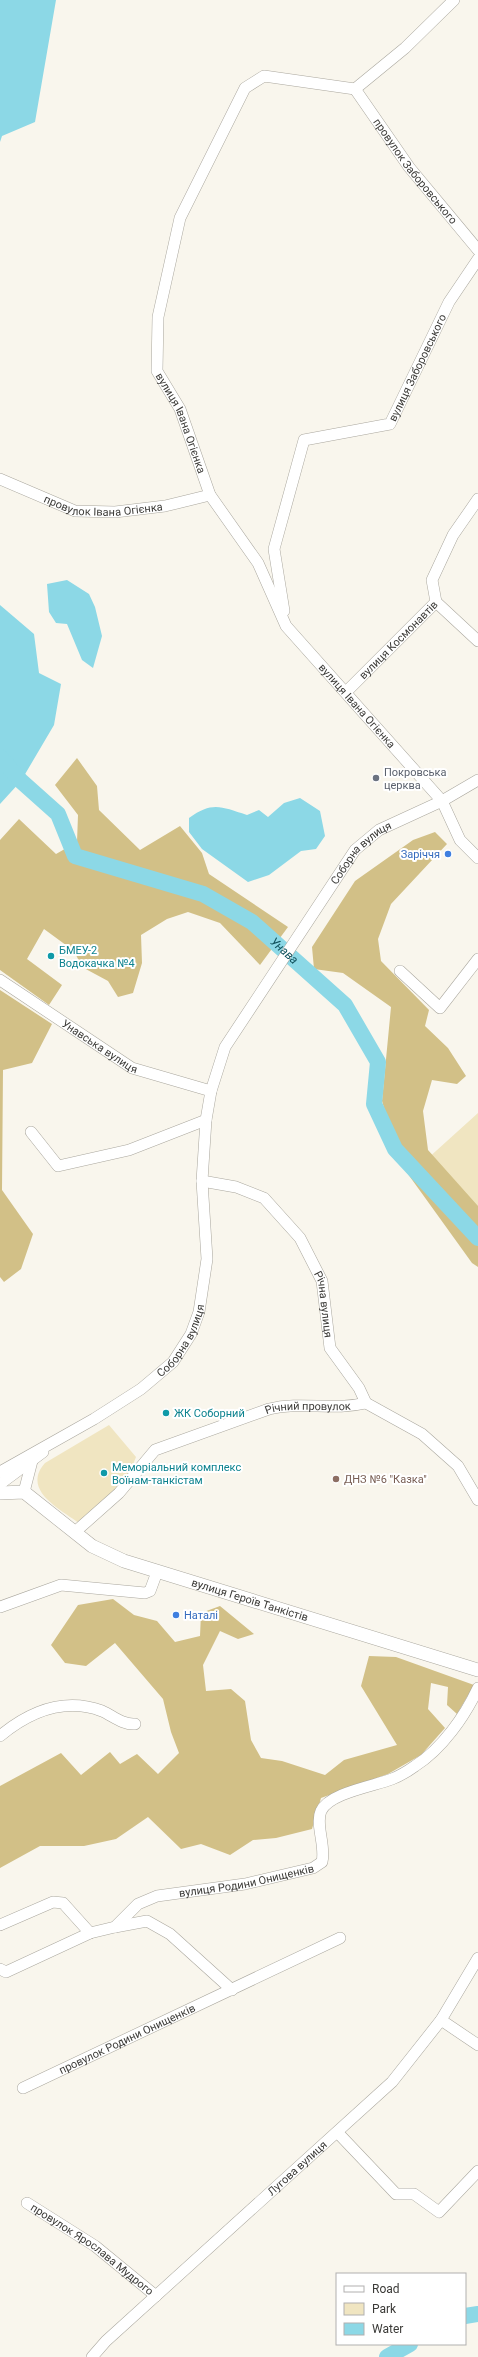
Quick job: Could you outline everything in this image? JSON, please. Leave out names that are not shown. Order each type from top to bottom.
[{"type":"main road","name":"вулиця Героїв Танкістів","points":[[24,1492],[92,1546],[124,1561],[478,1670]]},
{"type":"main road","points":[[0,1493],[24,1492]]},
{"type":"main road","name":"вулиця Героїв Танкістів","points":[[0,1497],[35,1502]]},
{"type":"street","points":[[355,89],[405,48],[454,0]]},
{"type":"street","name":"вулиця Івана Огієнка","points":[[355,89],[264,76],[244,88],[180,218],[158,317],[157,372],[180,409],[210,495],[258,563],[286,626],[442,801],[460,840],[478,858]]},
{"type":"street","name":"провулок Заборовського","points":[[355,89],[409,167],[478,250]]},
{"type":"street","name":"вулиця Заборовського","points":[[286,626],[274,549],[304,440],[390,424],[449,302],[478,259]]},
{"type":"street","name":"провулок Івана Огієнка","points":[[0,479],[75,511],[115,512],[165,506],[210,495]]},
{"type":"street","name":"вулиця Космонавтів","points":[[346,692],[436,602],[432,580],[453,535],[478,499]]},
{"type":"street","points":[[436,602],[478,641]]},
{"type":"street","name":"Соборна вулиця","points":[[0,1474],[47,1444],[94,1419],[141,1389],[173,1362],[191,1334],[199,1312],[207,1259],[202,1181],[206,1120],[210,1091],[225,1047],[270,977],[356,850],[379,830],[442,801],[478,780]]},
{"type":"street","points":[[400,971],[440,1008],[478,959]]},
{"type":"street","name":"Унавська вулиця","points":[[0,980],[132,1068],[210,1091]]},
{"type":"street","points":[[31,1132],[58,1166],[129,1150],[206,1120]]},
{"type":"street","name":"Річна вулиця","points":[[202,1181],[236,1187],[264,1198],[300,1238],[322,1281],[330,1348],[359,1388],[366,1403]]},
{"type":"street","points":[[366,1403],[422,1434],[458,1466],[478,1500]]},
{"type":"street","name":"Річний провулок","points":[[75,1532],[119,1492],[155,1450],[269,1409],[287,1404],[323,1405],[340,1408],[366,1403]]},
{"type":"street","points":[[0,1484],[32,1461],[57,1439]]},
{"type":"street","points":[[24,1492],[32,1461]]},
{"type":"street","points":[[0,1607],[61,1585],[148,1592],[157,1572]]},
{"type":"street","name":"вулиця Родини Онищенків","points":[[116,1927],[138,1904],[157,1896],[245,1884],[313,1868],[322,1862],[324,1847],[319,1818],[323,1807],[337,1798],[360,1788],[391,1779],[417,1765],[447,1735],[462,1717],[478,1688]]},
{"type":"street","points":[[0,1736],[17,1722],[36,1712],[75,1706],[95,1709],[127,1724],[135,1724]]},
{"type":"street","points":[[0,1925],[53,1902],[64,1903],[90,1933]]},
{"type":"street","points":[[0,1969],[6,1972],[90,1933],[147,1921],[170,1934],[232,1990]]},
{"type":"street","name":"провулок Родини Онищенків","points":[[23,2088],[340,1938]]},
{"type":"street","name":"Лугова вулиця","points":[[92,2357],[106,2341],[338,2133],[392,2082],[441,2020],[478,1958]]},
{"type":"street","points":[[441,2020],[478,2045]]},
{"type":"street","points":[[338,2133],[396,2194],[414,2194],[439,2212],[478,2171]]},
{"type":"street","name":"провулок Ярослава Мудрого","points":[[27,2203],[95,2246],[156,2296]]},
{"type":"green space","points":[[478,1113],[478,1210],[426,1160]]},
{"type":"green space","points":[[109,1425],[136,1457],[128,1477],[79,1523],[46,1498],[40,1490],[38,1482],[39,1473],[45,1463]]},
{"type":"shaded area","points":[[77,758],[97,786],[99,810],[140,850],[180,826],[202,853],[209,874],[288,927],[260,965],[220,923],[188,912],[167,919],[141,935],[142,963],[133,993],[118,997],[108,981],[82,967],[74,951],[44,929],[27,959],[62,985],[49,1005],[0,970],[0,840],[19,819],[56,854],[77,842],[78,815],[55,785]]},
{"type":"shaded area","points":[[435,832],[447,844],[391,904],[378,939],[381,961],[429,1010],[425,1026],[448,1048],[466,1076],[457,1084],[432,1080],[423,1111],[428,1150],[478,1206],[478,1267],[472,1263],[400,1163],[382,1101],[391,1007],[343,973],[314,969],[312,947],[355,881],[413,840]]},
{"type":"shaded area","points":[[0,990],[52,1024],[32,1063],[3,1070],[2,1190],[33,1234],[21,1269],[4,1282],[0,1277]]},
{"type":"shaded area","points":[[113,1599],[134,1615],[157,1621],[175,1642],[200,1636],[201,1613],[220,1606],[254,1634],[238,1639],[220,1631],[203,1665],[206,1691],[231,1689],[245,1701],[251,1740],[261,1758],[282,1761],[325,1775],[344,1760],[397,1745],[361,1686],[369,1656],[396,1657],[474,1685],[457,1714],[447,1705],[448,1687],[431,1683],[428,1709],[445,1728],[421,1755],[388,1774],[321,1798],[312,1829],[276,1838],[253,1840],[230,1855],[201,1844],[181,1849],[148,1817],[116,1839],[84,1846],[40,1846],[0,1868],[0,1786],[61,1753],[81,1775],[110,1752],[120,1764],[137,1754],[158,1774],[179,1753],[171,1732],[163,1699],[115,1643],[86,1666],[65,1663],[51,1645],[78,1605]]},
{"type":"water","points":[[0,0],[56,0],[35,122],[2,136],[0,142]]},
{"type":"water","points":[[67,580],[89,594],[95,607],[102,636],[93,668],[82,660],[67,624],[56,623],[49,612],[47,584]]},
{"type":"water","points":[[0,605],[34,634],[39,673],[61,684],[54,725],[21,781],[0,804]]},
{"type":"water","points":[[300,798],[320,811],[325,836],[316,849],[301,851],[269,875],[248,882],[202,849],[189,832],[189,818],[211,807],[224,808],[247,815],[259,810],[268,817],[284,803]]},
{"type":"waterway","name":"Унава","points":[[0,757],[21,781],[58,814],[75,856],[203,894],[252,922],[345,1005],[378,1062],[374,1104],[395,1149],[478,1238]]},
{"type":"waterway","name":"Унава","points":[[466,2316],[478,2314]]},
{"type":"waterway","name":"Унава","points":[[387,2357],[408,2345]]},
{"type":"place","name":"Покровська церква","points":[[376,778]]},
{"type":"place","name":"Заріччя","points":[[448,854]]},
{"type":"place","name":"БМЕУ-2 Водокачка №4","points":[[51,956]]},
{"type":"place","name":"ЖК Соборний","points":[[166,1413]]},
{"type":"place","name":"Меморіальний комплекс Воїнам-танкістам","points":[[104,1473]]},
{"type":"place","name":"ДНЗ №6 \"Казка\"","points":[[336,1479]]},
{"type":"place","name":"Наталі","points":[[176,1615]]}]
